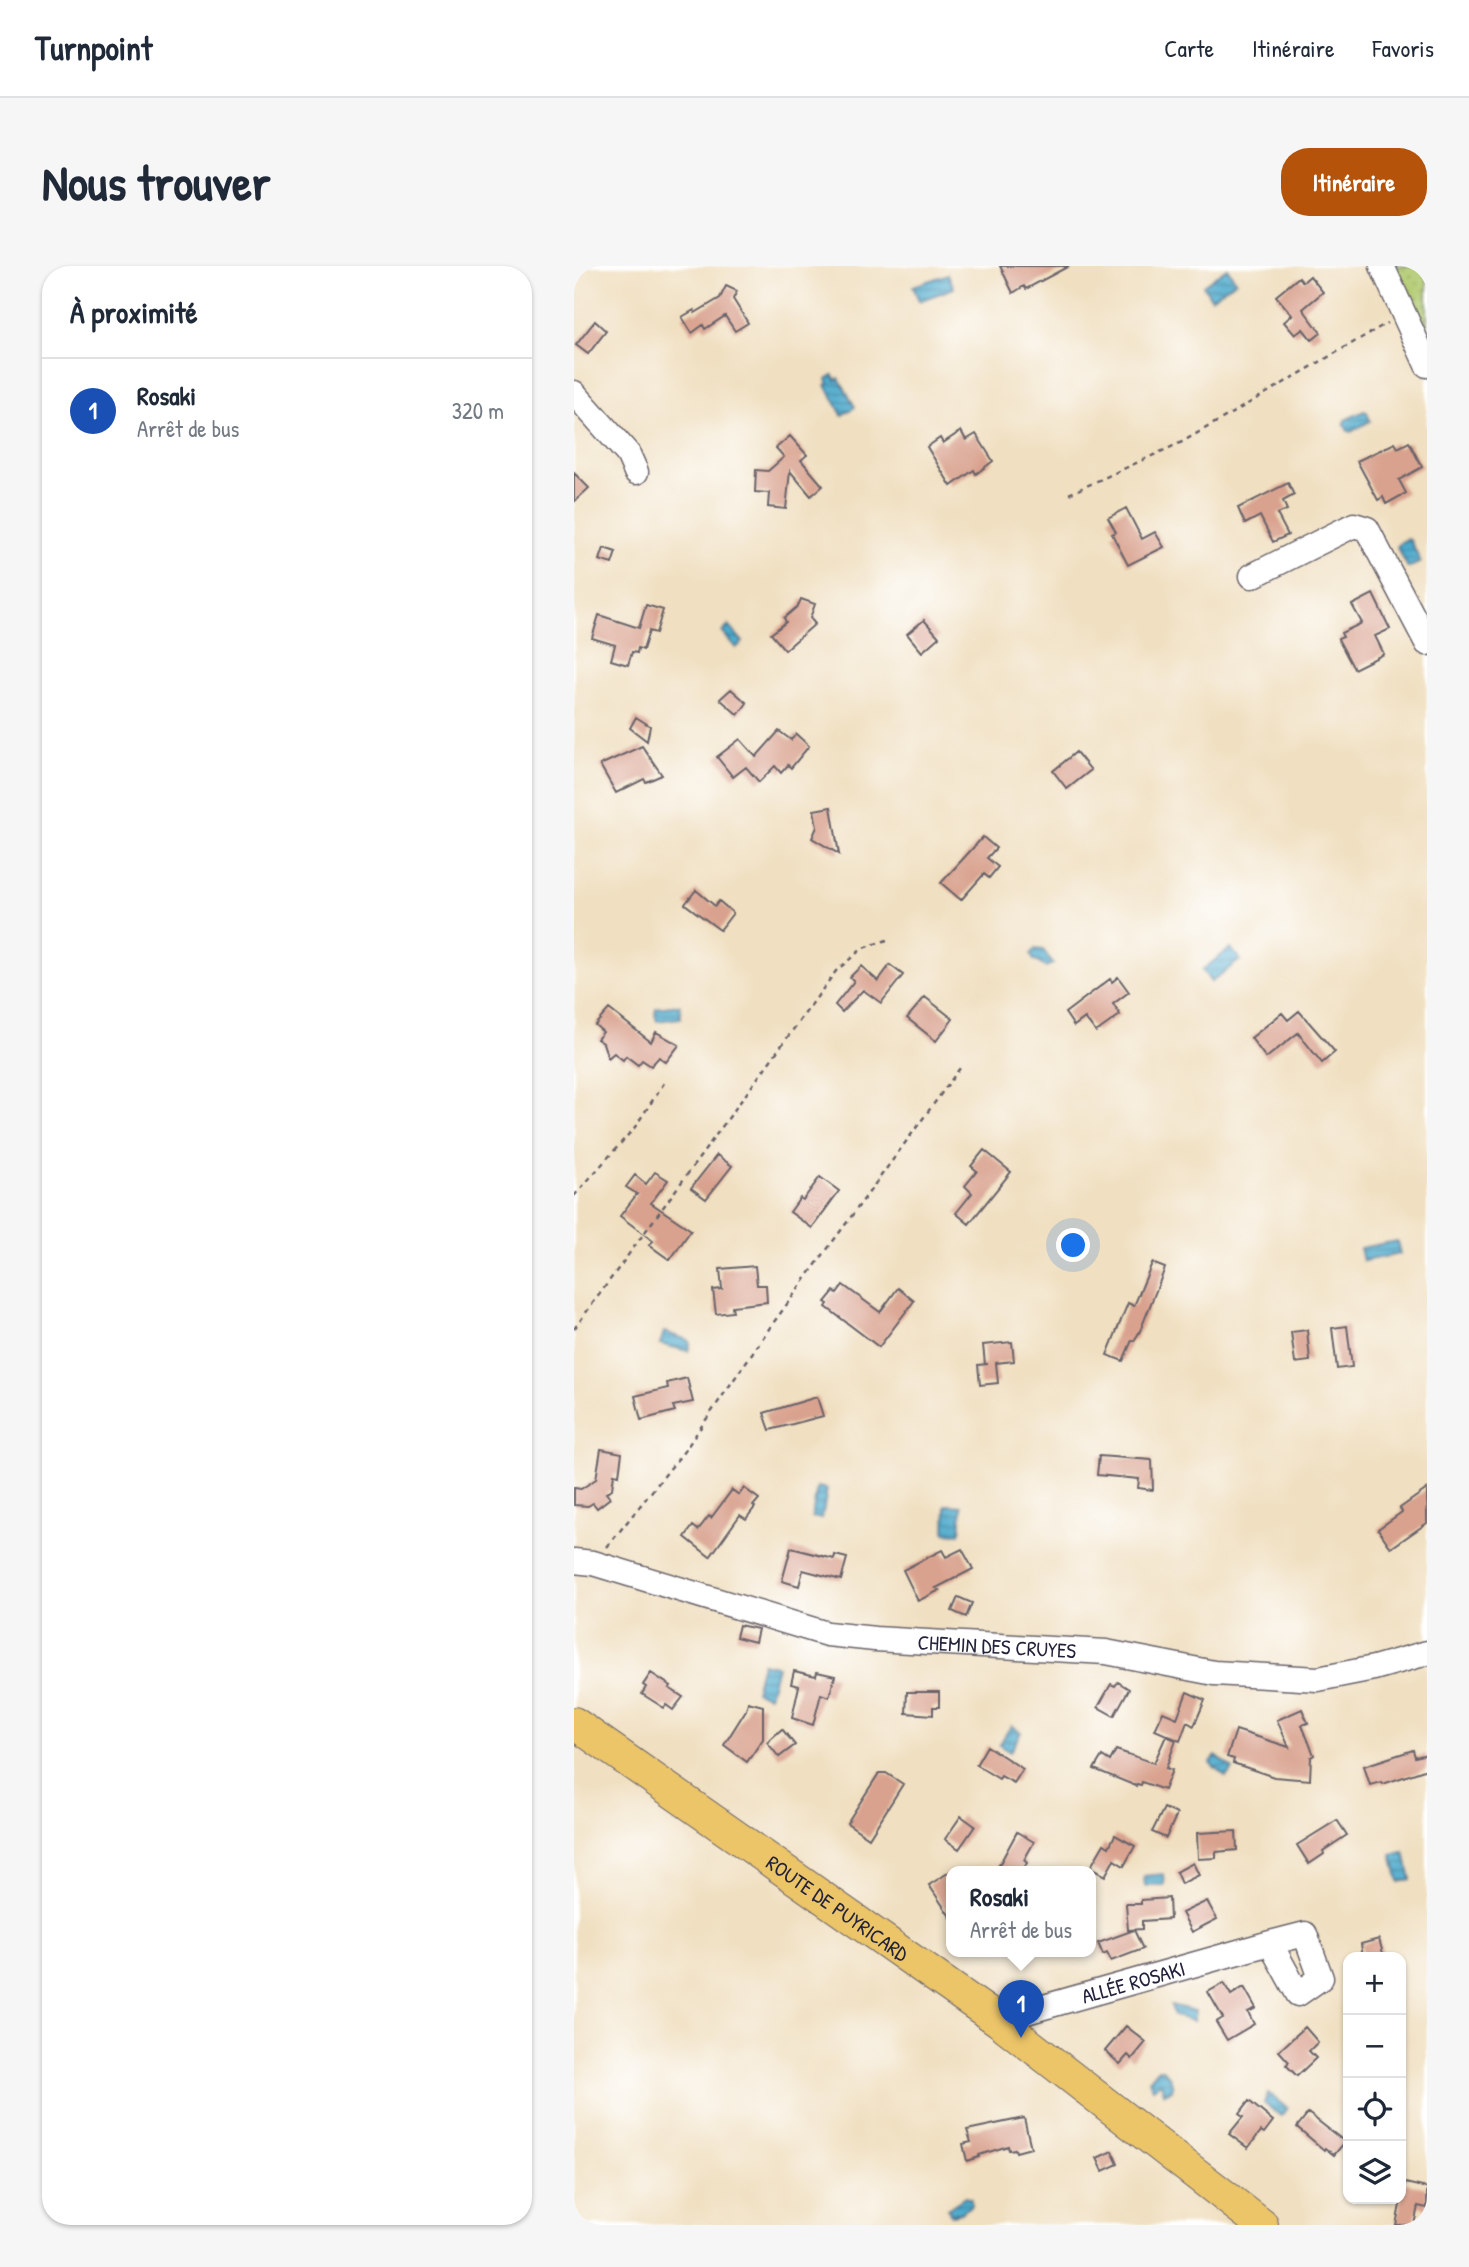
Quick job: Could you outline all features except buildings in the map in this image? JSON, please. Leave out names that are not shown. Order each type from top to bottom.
[{"type":"main road","name":"ROUTE DE PUYRICARD","points":[[574,1723],[999,2021],[1262,2225]]},
{"type":"street","points":[[1381,266],[1427,365]]},
{"type":"street","points":[[574,393],[628,454],[636,472]]},
{"type":"street","points":[[1252,576],[1354,525],[1367,529],[1427,643]]},
{"type":"street","name":"CHEMIN DES CRUYES","points":[[584,1562],[827,1634],[1106,1653],[1214,1673],[1318,1679],[1374,1668],[1427,1653]]},
{"type":"street","name":"ALLÉE ROSAKI","points":[[999,2021],[1270,1943]]},
{"type":"path","points":[[1069,494],[1182,442],[1386,324],[1398,301]]},
{"type":"path","points":[[574,1329],[836,971],[863,948],[887,940]]},
{"type":"path","points":[[584,1562],[685,1450],[771,1326],[960,1068]]},
{"type":"path","points":[[574,1196],[635,1127],[664,1083]]},
{"type":"green space","points":[[1393,266],[1427,266],[1427,332]]},
{"type":"water","points":[[1227,268],[1236,281],[1211,298],[1203,285]]},
{"type":"water","points":[[948,274],[954,288],[919,301],[913,286]]},
{"type":"water","points":[[833,375],[836,380],[839,378],[855,407],[842,415],[826,385],[829,384],[827,379]]},
{"type":"water","points":[[1364,411],[1370,421],[1351,432],[1348,431],[1345,420]]},
{"type":"water","points":[[1407,539],[1421,562],[1408,568],[1397,547]]},
{"type":"water","points":[[729,626],[743,642],[736,648],[722,632]]},
{"type":"water","points":[[1231,948],[1240,960],[1211,982],[1202,970]]},
{"type":"water","points":[[1035,949],[1043,950],[1053,964],[1045,967],[1033,959],[1031,954]]},
{"type":"water","points":[[680,1005],[681,1018],[657,1021],[656,1008]]},
{"type":"water","points":[[1397,1241],[1400,1254],[1363,1261],[1360,1248]]},
{"type":"water","points":[[664,1332],[688,1340],[688,1351],[660,1344]]},
{"type":"water","points":[[817,1487],[827,1489],[822,1519],[812,1517]]},
{"type":"water","points":[[946,1505],[962,1506],[960,1534],[945,1533]]},
{"type":"water","points":[[762,1663],[777,1666],[769,1696],[755,1691]]},
{"type":"water","points":[[1011,1726],[1021,1732],[1010,1752],[999,1745]]},
{"type":"water","points":[[1216,1756],[1233,1769],[1226,1777],[1210,1763]]},
{"type":"water","points":[[1405,1852],[1411,1879],[1399,1882],[1392,1855]]},
{"type":"water","points":[[1164,1874],[1165,1885],[1145,1886],[1144,1876]]},
{"type":"water","points":[[1171,2005],[1195,2011],[1193,2021],[1174,2016]]},
{"type":"water","points":[[1158,2069],[1163,2069],[1169,2076],[1172,2090],[1164,2093],[1161,2083],[1153,2088],[1149,2080]]},
{"type":"water","points":[[1268,2093],[1287,2108],[1281,2116],[1264,2103]]},
{"type":"water","points":[[965,2197],[971,2199],[971,2205],[961,2213],[951,2215],[948,2209]]},
{"type":"place","name":"Rosaki","points":[[1021,2038]]}]
